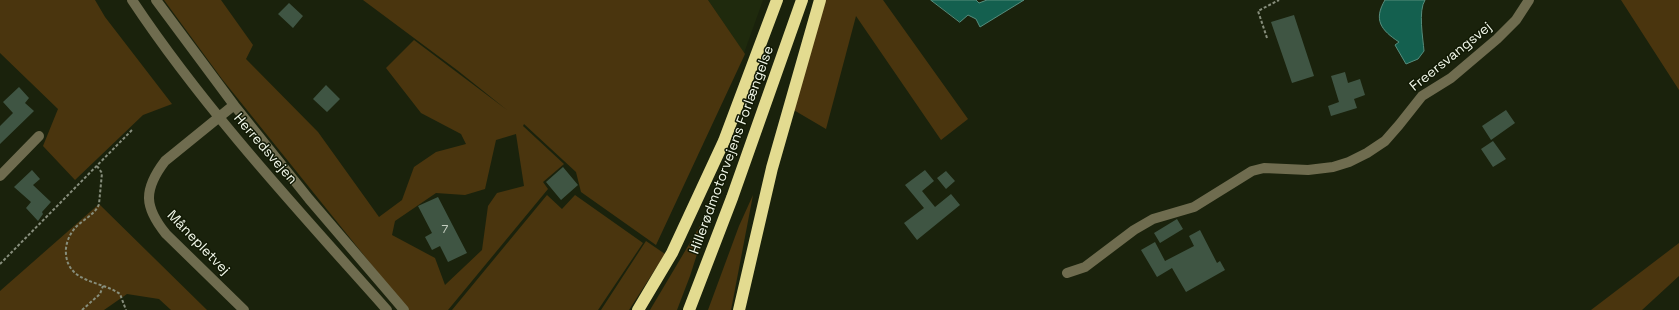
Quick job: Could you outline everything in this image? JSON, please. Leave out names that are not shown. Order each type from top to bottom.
[{"type":"highway","points":[[638,310],[672,252],[724,141],[777,0]]},
{"type":"highway","name":"Hillerødmotorvejens Forlængelse","points":[[689,310],[732,198],[802,0]]},
{"type":"highway","points":[[739,310],[772,168],[820,0]]},
{"type":"street","name":"Herredsvejen","points":[[132,0],[151,29],[218,117],[387,310]]},
{"type":"street","name":"Herredsvejen","points":[[156,0],[234,105],[309,199],[404,310]]},
{"type":"street","name":"Freersvangsvej","points":[[1067,273],[1085,267],[1134,230],[1153,219],[1194,207],[1252,171],[1264,168],[1308,170],[1333,167],[1349,162],[1367,153],[1390,136],[1422,96],[1451,78],[1497,39],[1516,20],[1530,0]]},
{"type":"street","name":"Månepletvej","points":[[234,105],[165,161],[156,173],[150,189],[149,207],[156,222],[166,234],[244,310]]},
{"type":"street","points":[[0,176],[39,136]]},
{"type":"path","points":[[1267,38],[1258,11],[1280,0]]},
{"type":"path","points":[[0,264],[133,129]]},
{"type":"path","points":[[97,166],[102,173],[98,209],[82,222],[71,234],[66,247],[66,256],[71,267],[79,276],[87,281],[103,286],[120,294],[126,310]]},
{"type":"path","points":[[82,310],[100,294],[103,286]]},
{"type":"shaded area","points":[[0,0],[95,0],[105,17],[172,104],[143,115],[75,180],[43,146],[58,109],[0,53]]},
{"type":"shaded area","points":[[164,0],[221,0],[253,45],[246,59],[318,132],[379,217],[402,200],[414,167],[436,152],[466,144],[461,134],[421,113],[386,68],[414,40],[507,110],[457,70],[363,0],[708,0],[745,54],[656,245],[581,192],[576,172],[524,124],[523,126],[564,164],[543,182],[548,189],[448,310],[408,310],[222,79]],"holes":[[[516,134],[524,186],[497,193],[488,206],[482,250],[445,285],[435,258],[392,235],[395,221],[436,193],[465,195],[485,189],[496,140]]]},
{"type":"shaded area","points":[[708,0],[763,0],[744,53]]},
{"type":"shaded area","points":[[824,0],[883,0],[968,119],[941,140],[856,16],[826,129],[792,109]]},
{"type":"shaded area","points":[[1621,0],[1679,0],[1679,90]]},
{"type":"shaded area","points":[[547,195],[562,209],[575,195],[643,243],[598,310],[452,310]]},
{"type":"shaded area","points":[[753,195],[731,310],[708,310],[739,226]]},
{"type":"shaded area","points":[[99,204],[207,310],[171,310],[159,299],[127,294],[104,310],[0,310],[0,291]]},
{"type":"shaded area","points":[[713,204],[690,276],[677,310],[650,310]]},
{"type":"shaded area","points":[[646,241],[665,254],[629,310],[601,310]]},
{"type":"shaded area","points":[[1679,243],[1679,276],[1642,310],[1591,310]]},
{"type":"water","points":[[931,0],[976,0],[979,3],[987,0],[1024,0],[980,27],[976,19],[968,15],[960,22]]},
{"type":"water","points":[[1385,0],[1425,0],[1421,18],[1424,51],[1418,59],[1406,64],[1395,45],[1399,42],[1383,29],[1379,19],[1381,7]]},
{"type":"building","points":[[289,3],[303,16],[293,28],[278,14]]},
{"type":"building","points":[[1294,15],[1314,76],[1292,83],[1271,22]]},
{"type":"building","points":[[1345,72],[1348,83],[1360,79],[1365,95],[1354,99],[1357,108],[1331,116],[1328,106],[1339,102],[1331,76]]},
{"type":"building","points":[[326,85],[340,99],[327,112],[313,99]]},
{"type":"building","points":[[19,87],[29,98],[25,103],[34,111],[0,144],[0,126],[13,113],[3,102]]},
{"type":"building","points":[[1506,110],[1515,123],[1491,140],[1482,126]]},
{"type":"building","points":[[1493,141],[1506,159],[1493,167],[1481,149]]},
{"type":"building","points":[[563,167],[578,185],[561,200],[546,182]]},
{"type":"building","points":[[32,170],[40,179],[33,185],[51,202],[42,212],[43,214],[38,221],[26,208],[31,202],[14,187]]},
{"type":"building","points":[[925,170],[934,181],[922,191],[935,207],[951,194],[960,205],[917,240],[904,223],[924,208],[905,185]]},
{"type":"building","points":[[946,171],[955,181],[946,189],[937,178]]},
{"type":"building","points":[[438,197],[467,253],[448,262],[440,246],[432,250],[425,237],[432,233],[418,206]]},
{"type":"building","points":[[1177,219],[1183,229],[1160,243],[1154,233]]},
{"type":"building","points":[[1200,230],[1217,263],[1220,261],[1225,270],[1186,292],[1172,268],[1157,277],[1141,250],[1155,242],[1165,261],[1194,246],[1189,236]]}]
